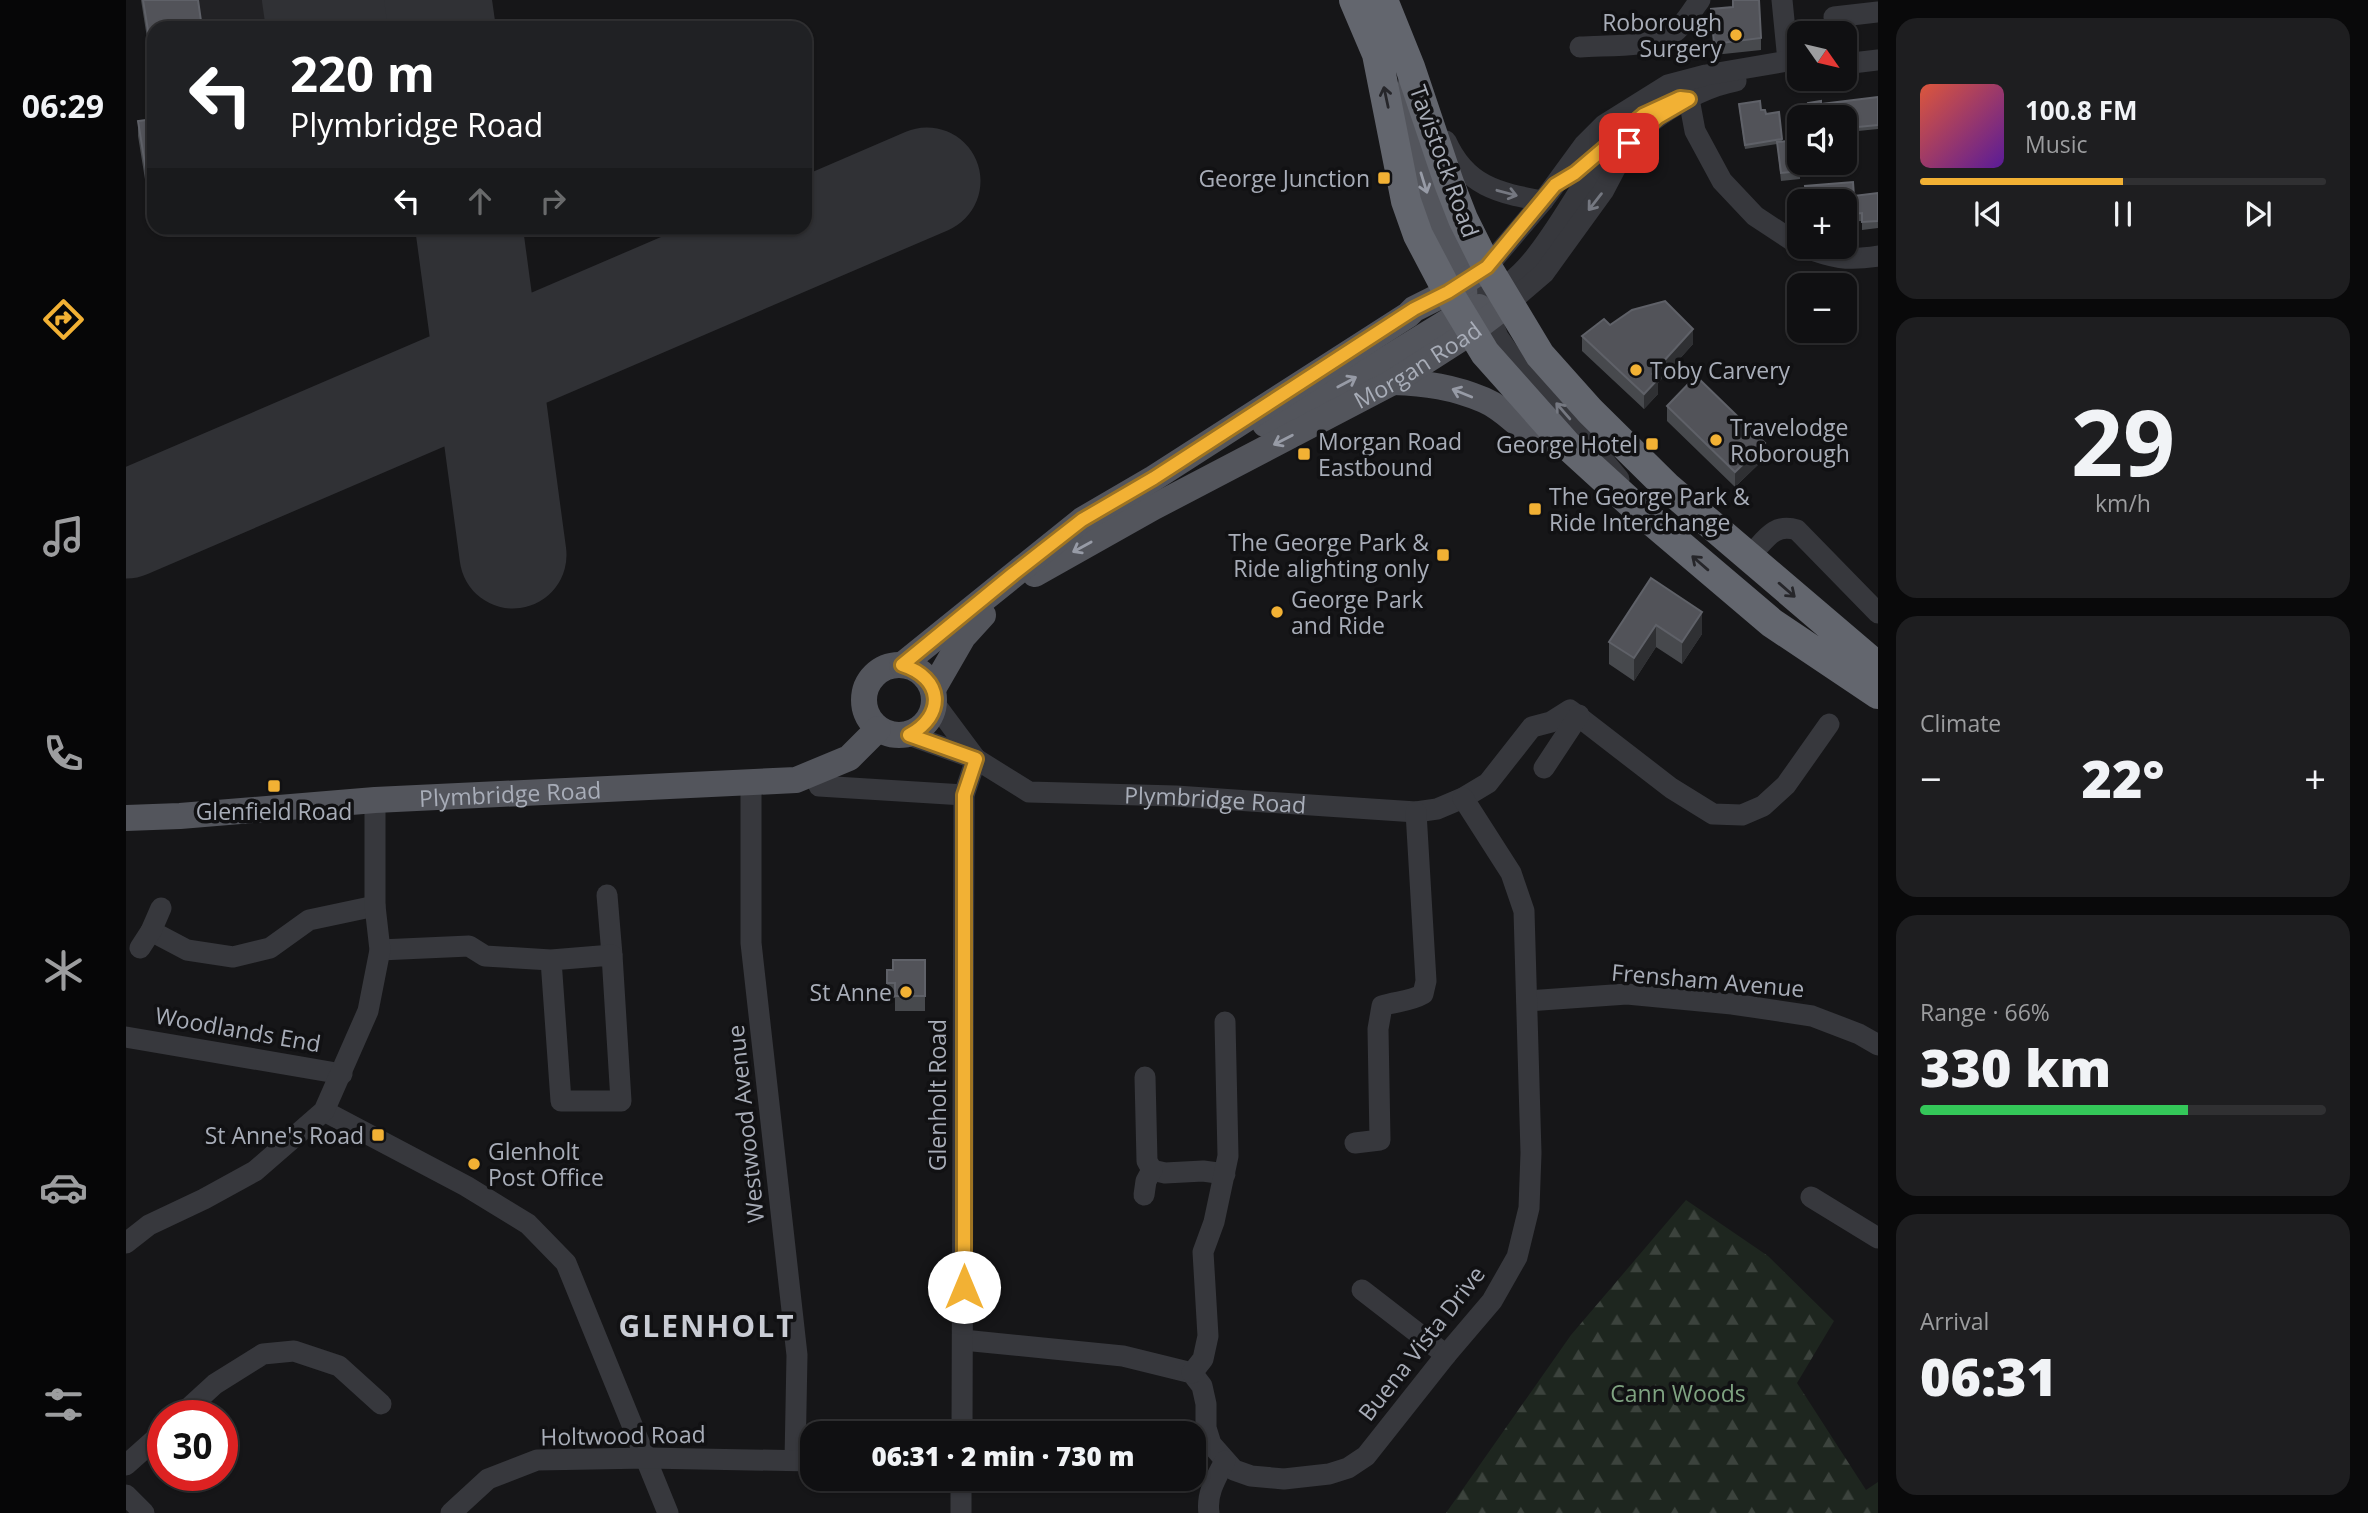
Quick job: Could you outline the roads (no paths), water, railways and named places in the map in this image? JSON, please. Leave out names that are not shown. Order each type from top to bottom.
[{"type":"highway","name":"Tavistock Road","points":[[1354,0],[1377,54],[1406,201],[1418,235],[1476,303],[1540,355],[1590,411],[1667,487],[1878,667]]},
{"type":"highway","name":"Tavistock Road","points":[[1383,0],[1410,67],[1449,183],[1485,353],[1566,444],[1633,505],[1772,623],[1878,694]]},
{"type":"main road","name":"Morgan Road","points":[[934,696],[962,637],[992,605],[1041,570],[1154,507],[1393,382],[1476,303]]},
{"type":"main road","name":"Morgan Road","points":[[902,665],[1082,520],[1154,478],[1357,377],[1476,303]]},
{"type":"main road","points":[[1393,382],[1427,383],[1484,400],[1536,438],[1566,444]]},
{"type":"main road","points":[[878,729],[865,708],[867,688],[879,672],[891,666],[902,665]]},
{"type":"main road","name":"Plymbridge Road","points":[[902,665],[918,670],[928,679],[934,696]]},
{"type":"main road","points":[[909,735],[923,727],[932,716],[934,696]]},
{"type":"main road","name":"Plymbridge Road","points":[[126,818],[375,800],[796,780],[849,758],[878,729],[889,735],[909,735]]},
{"type":"street","points":[[1782,0],[1787,25]]},
{"type":"street","points":[[1580,47],[1660,40],[1674,33],[1689,4]]},
{"type":"street","points":[[1834,16],[1878,12]]},
{"type":"street","points":[[1857,62],[1878,60]]},
{"type":"street","points":[[1476,303],[1549,193],[1584,145],[1604,125],[1668,85],[1706,75],[1787,62]]},
{"type":"street","points":[[1476,303],[1544,273],[1604,190],[1629,143],[1658,117],[1689,99],[1730,83],[1772,76],[1787,66]]},
{"type":"street","points":[[1410,67],[1461,169],[1494,190],[1549,193],[1643,115],[1680,98],[1689,99]]},
{"type":"street","points":[[1689,99],[1695,131],[1722,181],[1755,216],[1787,237]]},
{"type":"street","points":[[1658,117],[1695,131]]},
{"type":"street","points":[[1845,259],[1878,256]]},
{"type":"street","points":[[1476,303],[1510,354],[1538,382],[1616,474],[1633,505]]},
{"type":"street","points":[[1749,557],[1771,531],[1789,527],[1797,530],[1878,613]]},
{"type":"street","name":"Plymbridge Road","points":[[934,696],[976,759]]},
{"type":"street","name":"Plymbridge Road","points":[[909,735],[976,759],[1029,792],[1176,796],[1416,812],[1437,809],[1488,783],[1532,727],[1551,722],[1570,710],[1579,715]]},
{"type":"street","points":[[1544,768],[1579,715],[1671,788],[1713,814],[1742,815],[1763,806],[1786,785],[1829,724]]},
{"type":"street","name":"Glenholt Road","points":[[962,1421],[964,795],[976,759]]},
{"type":"street","name":"Westwood Avenue","points":[[751,781],[751,943],[797,1354],[801,1421]]},
{"type":"street","points":[[819,786],[964,795]]},
{"type":"street","name":"Buena Vista Drive","points":[[1225,1461],[1234,1470],[1251,1476],[1284,1479],[1329,1474],[1348,1468],[1366,1456],[1492,1301],[1517,1257],[1529,1208],[1531,1153],[1524,911],[1511,873],[1463,798]]},
{"type":"street","points":[[126,1242],[149,1225],[255,1171],[324,1111],[368,1011],[380,950],[375,906],[375,800]]},
{"type":"street","points":[[1355,1143],[1380,1140],[1378,1029],[1382,1006],[1410,1001],[1423,994],[1426,981],[1416,812]]},
{"type":"street","points":[[551,960],[561,1101],[621,1101],[607,895]]},
{"type":"street","points":[[161,908],[145,939],[187,950],[233,957],[270,948],[309,920],[375,906]]},
{"type":"street","points":[[380,950],[469,946],[485,956],[551,960],[612,955]]},
{"type":"street","name":"Frensham Avenue","points":[[1527,1001],[1627,994],[1732,1004],[1812,1016],[1859,1034],[1878,1045]]},
{"type":"street","points":[[1192,1373],[1203,1359],[1208,1336],[1203,1252],[1214,1222],[1227,1156],[1225,1022]]},
{"type":"street","name":"Woodlands End","points":[[126,1037],[342,1074]]},
{"type":"street","points":[[1145,1077],[1147,1161],[1152,1170],[1165,1173],[1203,1171],[1225,1174]]},
{"type":"street","points":[[324,1111],[467,1186],[528,1224],[566,1264],[668,1513]]},
{"type":"street","points":[[1144,1195],[1146,1181],[1152,1170]]},
{"type":"street","points":[[1811,1197],[1878,1238]]},
{"type":"street","points":[[1362,1290],[1446,1355]]},
{"type":"street","points":[[963,1340],[1123,1356],[1192,1373],[1202,1386],[1206,1404],[1206,1429],[1211,1444],[1225,1461],[1212,1484],[1209,1513]]},
{"type":"street","points":[[198,1400],[215,1384],[263,1354],[295,1351],[339,1366],[381,1404]]},
{"type":"street","points":[[126,1465],[147,1446]]},
{"type":"street","name":"Holtwood Road","points":[[451,1513],[488,1479],[537,1460],[647,1458],[800,1461]]},
{"type":"street","points":[[961,1491],[961,1513]]},
{"type":"street","points":[[126,1495],[144,1513]]},
{"type":"place","name":"Roborough Surgery","points":[[1736,35]]},
{"type":"place","name":"George Junction","points":[[1384,178]]},
{"type":"place","name":"Toby Carvery","points":[[1636,370]]},
{"type":"place","name":"Travelodge Roborough","points":[[1716,440]]},
{"type":"place","name":"George Hotel","points":[[1652,444]]},
{"type":"place","name":"Morgan Road Eastbound","points":[[1304,454]]},
{"type":"place","name":"The George Park & Ride Interchange","points":[[1535,509]]},
{"type":"place","name":"The George Park & Ride alighting only","points":[[1443,555]]},
{"type":"place","name":"George Park and Ride","points":[[1277,612]]},
{"type":"place","name":"Glenfield Road","points":[[274,786]]},
{"type":"place","name":"St Anne","points":[[906,992]]},
{"type":"place","name":"St Anne's Road","points":[[378,1135]]},
{"type":"place","name":"Glenholt Post Office","points":[[474,1164]]},
{"type":"district","name":"GLENHOLT","points":[[707,1325]]},
{"type":"park label","name":"Cann Woods","points":[[1678,1393]]}]
